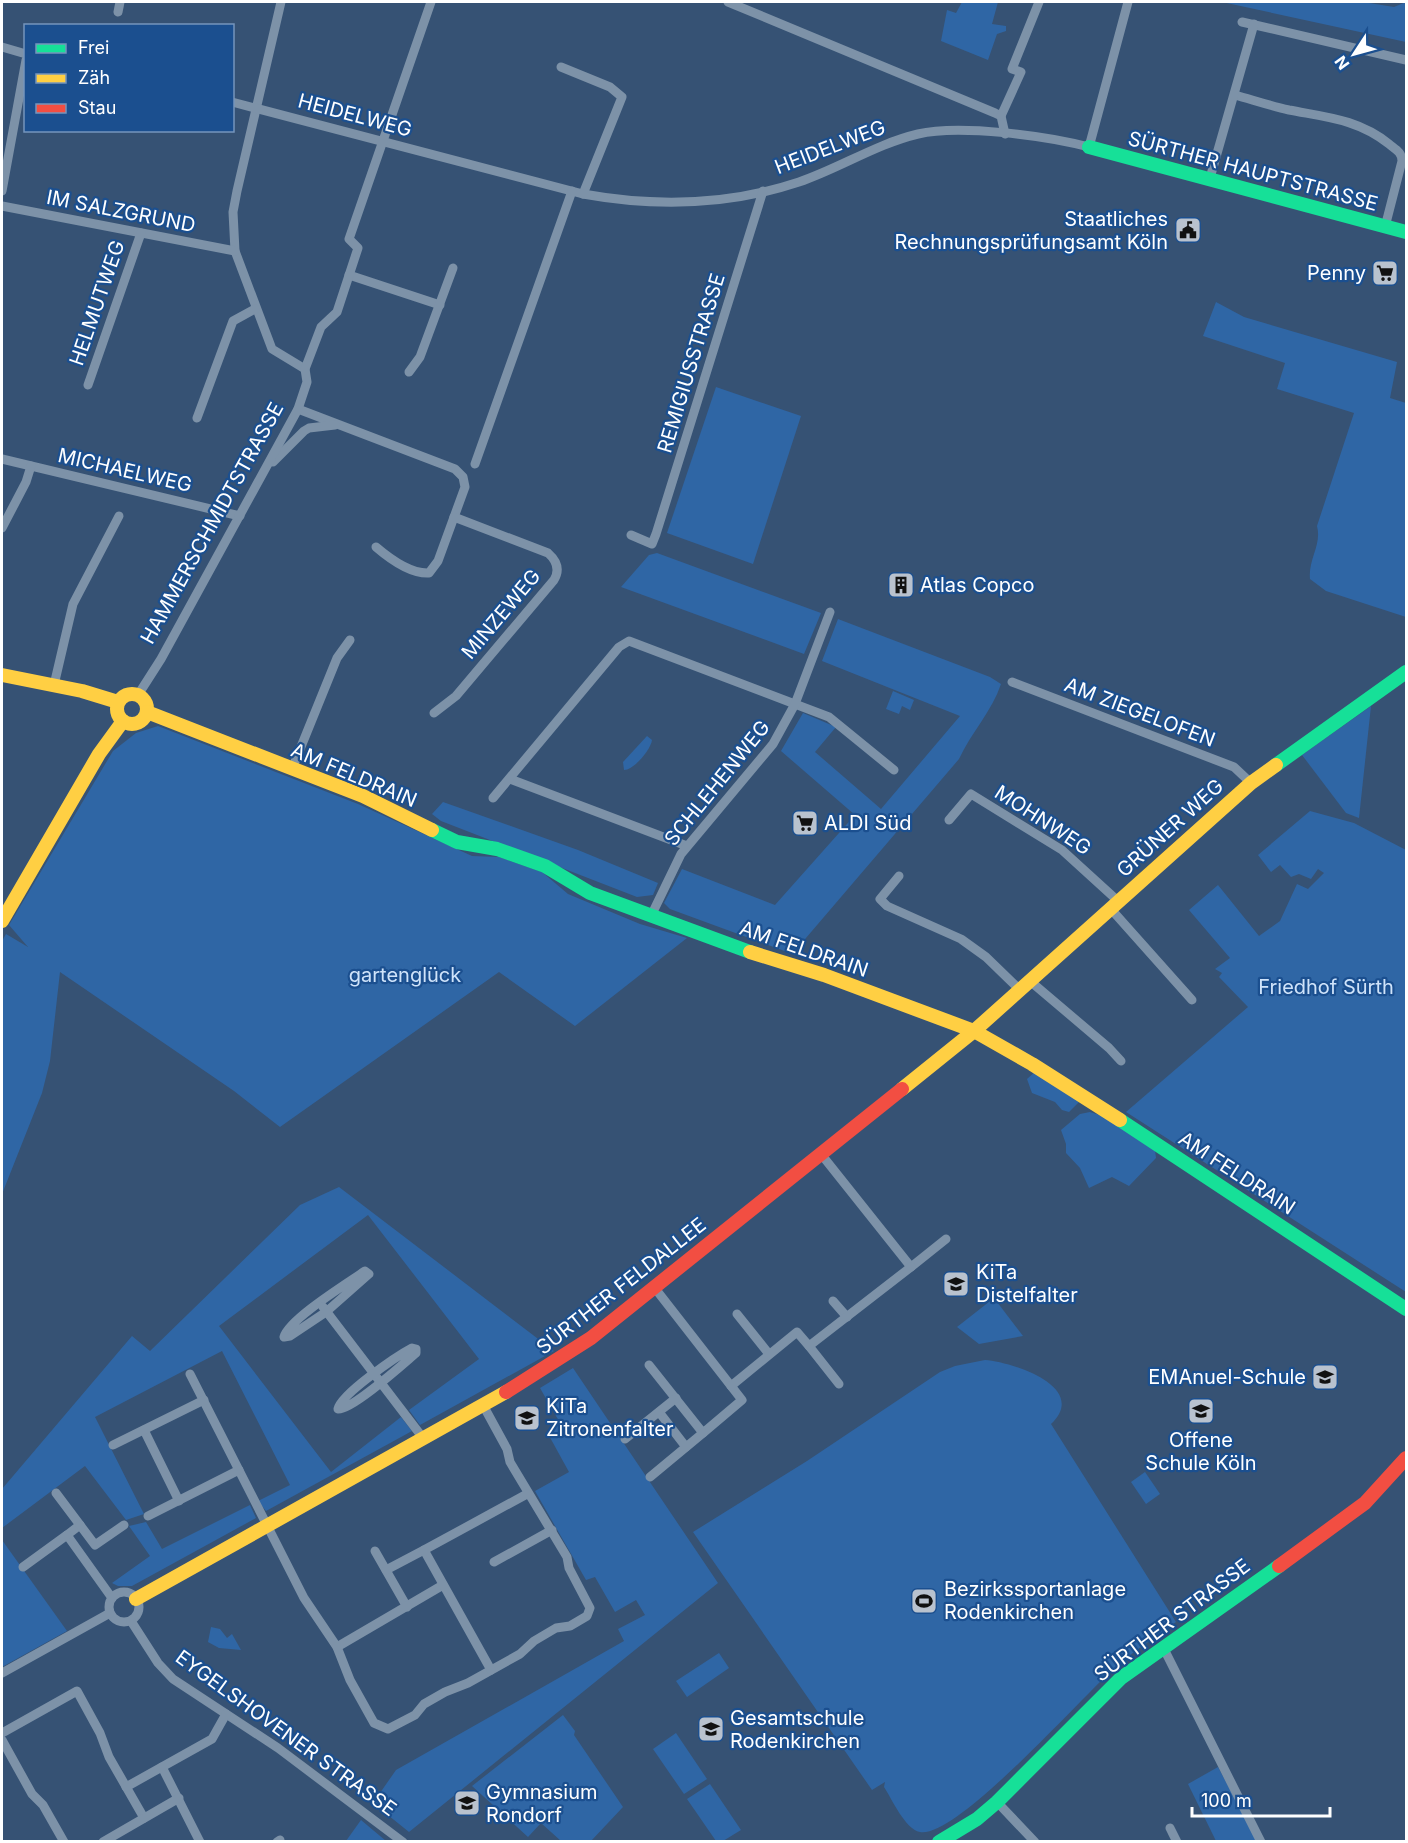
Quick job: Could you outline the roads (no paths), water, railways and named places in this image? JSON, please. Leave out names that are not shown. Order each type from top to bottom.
[{"type":"street","points":[[118,12],[120,2]]},
{"type":"street","points":[[281,2],[233,212],[235,251],[272,350],[305,369]]},
{"type":"street","name":"HAMMERSCHMIDTSTRASSE","points":[[138,695],[298,409],[307,381],[305,369],[321,327],[337,312],[358,248],[349,239],[431,2]]},
{"type":"street","points":[[728,2],[1001,116]]},
{"type":"street","points":[[1005,135],[1001,116],[1021,72],[1012,69],[1039,2]]},
{"type":"street","points":[[1089,147],[1128,2]]},
{"type":"street","points":[[1242,22],[1407,60]]},
{"type":"street","points":[[1210,178],[1254,24]]},
{"type":"street","points":[[2,47],[24,53]]},
{"type":"street","points":[[561,67],[610,87],[622,98],[583,194]]},
{"type":"street","points":[[2,191],[24,71]]},
{"type":"street","points":[[1235,95],[1290,110],[1318,113],[1353,122],[1380,136],[1399,152],[1402,161],[1385,227]]},
{"type":"street","name":"HEIDELWEG","points":[[234,102],[257,106],[583,194],[641,202],[718,200],[763,191],[799,182],[897,140],[919,134],[946,131],[1057,138],[1089,147]]},
{"type":"street","name":"SÜRTHER HAUPTSTRASSE","points":[[1089,147],[1407,232]]},
{"type":"street","points":[[475,464],[572,191]]},
{"type":"street","name":"REMIGIUSSTRASSE","points":[[631,535],[652,544],[763,191]]},
{"type":"street","name":"IM SALZGRUND","points":[[2,206],[235,251]]},
{"type":"street","name":"HELMUTWEG","points":[[88,385],[141,233]]},
{"type":"street","points":[[409,372],[420,357],[453,268]]},
{"type":"street","points":[[349,275],[440,305]]},
{"type":"street","points":[[197,418],[232,321],[255,309]]},
{"type":"street","points":[[298,409],[456,469],[463,477],[465,487],[438,561],[429,573],[399,564],[376,547]]},
{"type":"street","points":[[267,468],[309,428],[338,425]]},
{"type":"street","name":"MICHAELWEG","points":[[2,459],[240,516]]},
{"type":"street","points":[[2,528],[26,482],[31,466]]},
{"type":"street","points":[[54,685],[73,603],[119,516]]},
{"type":"street","name":"MINZEWEG","points":[[434,713],[456,696],[554,580],[558,571],[556,561],[548,554],[454,517]]},
{"type":"street","name":"SCHLEHENWEG","points":[[651,916],[670,873],[687,846],[773,744],[795,704],[830,612]]},
{"type":"street","points":[[292,770],[337,658],[350,640]]},
{"type":"street","points":[[493,798],[626,642],[829,717],[894,770]]},
{"type":"street","name":"GRÜNER WEG","points":[[974,1031],[1251,783],[1407,672]]},
{"type":"street","points":[[2,675],[54,685],[118,702]]},
{"type":"street","name":"AM ZIEGELOFEN","points":[[1012,682],[1234,767],[1251,783]]},
{"type":"street","points":[[129,693],[138,695],[146,703],[147,712],[136,724],[123,721],[117,712],[118,702],[129,693]]},
{"type":"street","name":"AM FELDRAIN","points":[[147,712],[363,796],[457,842],[497,849],[545,866],[590,893],[779,963],[824,975],[974,1031],[1023,1059],[1202,1173],[1407,1309]]},
{"type":"street","points":[[2,921],[99,754],[123,721]]},
{"type":"street","points":[[510,779],[687,846]]},
{"type":"street","name":"MOHNWEG","points":[[949,819],[971,794],[1062,850],[1114,905]]},
{"type":"street","points":[[899,876],[880,899],[897,911],[961,939],[1109,1048],[1121,1061]]},
{"type":"street","points":[[1114,905],[1192,1000]]},
{"type":"street","name":"SÜRTHER FELDALLEE","points":[[136,1599],[483,1405],[566,1356],[974,1031]]},
{"type":"street","points":[[821,1154],[911,1267]]},
{"type":"street","points":[[809,1346],[946,1239]]},
{"type":"street","points":[[365,1271],[368,1272],[353,1290],[326,1312],[290,1336],[284,1337],[289,1329],[320,1303],[365,1271]]},
{"type":"street","points":[[651,1477],[742,1400],[654,1287]]},
{"type":"street","points":[[833,1301],[847,1317]]},
{"type":"street","points":[[320,1303],[423,1438]]},
{"type":"street","points":[[737,1314],[769,1354]]},
{"type":"street","points":[[731,1386],[797,1332],[839,1384]]},
{"type":"street","points":[[416,1349],[416,1353],[382,1382],[347,1407],[338,1409],[343,1400],[375,1374],[406,1351],[416,1349]]},
{"type":"street","points":[[649,1365],[703,1433]]},
{"type":"street","points":[[190,1374],[304,1598],[337,1647],[350,1680],[374,1723],[388,1729],[415,1715],[424,1704],[445,1692],[520,1654],[534,1641],[556,1628],[570,1626],[587,1616],[590,1608],[588,1600],[569,1568],[567,1557],[552,1530],[543,1521],[527,1494],[510,1462],[507,1449],[483,1405]]},
{"type":"street","points":[[625,1439],[676,1398]]},
{"type":"street","points":[[113,1445],[204,1400]]},
{"type":"street","points":[[659,1412],[686,1447]]},
{"type":"street","points":[[144,1430],[178,1501]]},
{"type":"street","name":"SÜRTHER STRASSE","points":[[939,1842],[977,1819],[997,1802],[1121,1678],[1346,1518],[1365,1503],[1407,1458]]},
{"type":"street","points":[[148,1516],[239,1470]]},
{"type":"street","points":[[56,1493],[94,1545]]},
{"type":"street","points":[[386,1570],[527,1494]]},
{"type":"street","points":[[23,1567],[80,1525]]},
{"type":"street","points":[[81,1555],[124,1525]]},
{"type":"street","points":[[494,1562],[552,1530]]},
{"type":"street","points":[[67,1534],[112,1598]]},
{"type":"street","points":[[424,1550],[491,1670]]},
{"type":"street","points":[[375,1551],[407,1607]]},
{"type":"street","points":[[337,1647],[443,1585]]},
{"type":"street","points":[[125,1592],[136,1599],[139,1611],[131,1621],[121,1622],[110,1613],[109,1605],[112,1598],[125,1592]]},
{"type":"street","points":[[2,1673],[110,1613]]},
{"type":"street","name":"EYGELSHOVENER STRASSE","points":[[131,1621],[158,1663],[173,1679],[321,1779],[404,1842]]},
{"type":"street","points":[[1163,1647],[1261,1842]]},
{"type":"street","points":[[2,1733],[77,1691],[144,1818]]},
{"type":"street","points":[[126,1787],[212,1739],[226,1714]]},
{"type":"street","points":[[2,1740],[64,1842]]},
{"type":"street","points":[[162,1767],[200,1842]]},
{"type":"street","points":[[103,1842],[179,1798]]},
{"type":"street","points":[[997,1802],[1035,1842]]},
{"type":"street","points":[[1170,1828],[1177,1842]]},
{"type":"place","name":"Staatliches Rechnungsprüfungsamt Köln","points":[[1188,230]]},
{"type":"place","name":"Penny","points":[[1385,273]]},
{"type":"place","name":"Atlas Copco","points":[[901,585]]},
{"type":"place","name":"ALDI Süd","points":[[805,823]]},
{"type":"place","name":"KiTa Distelfalter","points":[[956,1284]]},
{"type":"place","name":"EMAnuel-Schule","points":[[1325,1377]]},
{"type":"place","name":"Offene Schule Köln","points":[[1201,1411]]},
{"type":"place","name":"KiTa Zitronenfalter","points":[[527,1418]]},
{"type":"place","name":"Bezirkssportanlage Rodenkirchen","points":[[924,1601]]},
{"type":"place","name":"Gesamtschule Rodenkirchen","points":[[711,1729]]},
{"type":"place","name":"Gymnasium Rondorf","points":[[467,1803]]},
{"type":"park label","name":"gartenglück","points":[[405,975]]},
{"type":"park label","name":"Friedhof Sürth","points":[[1326,987]]}]
